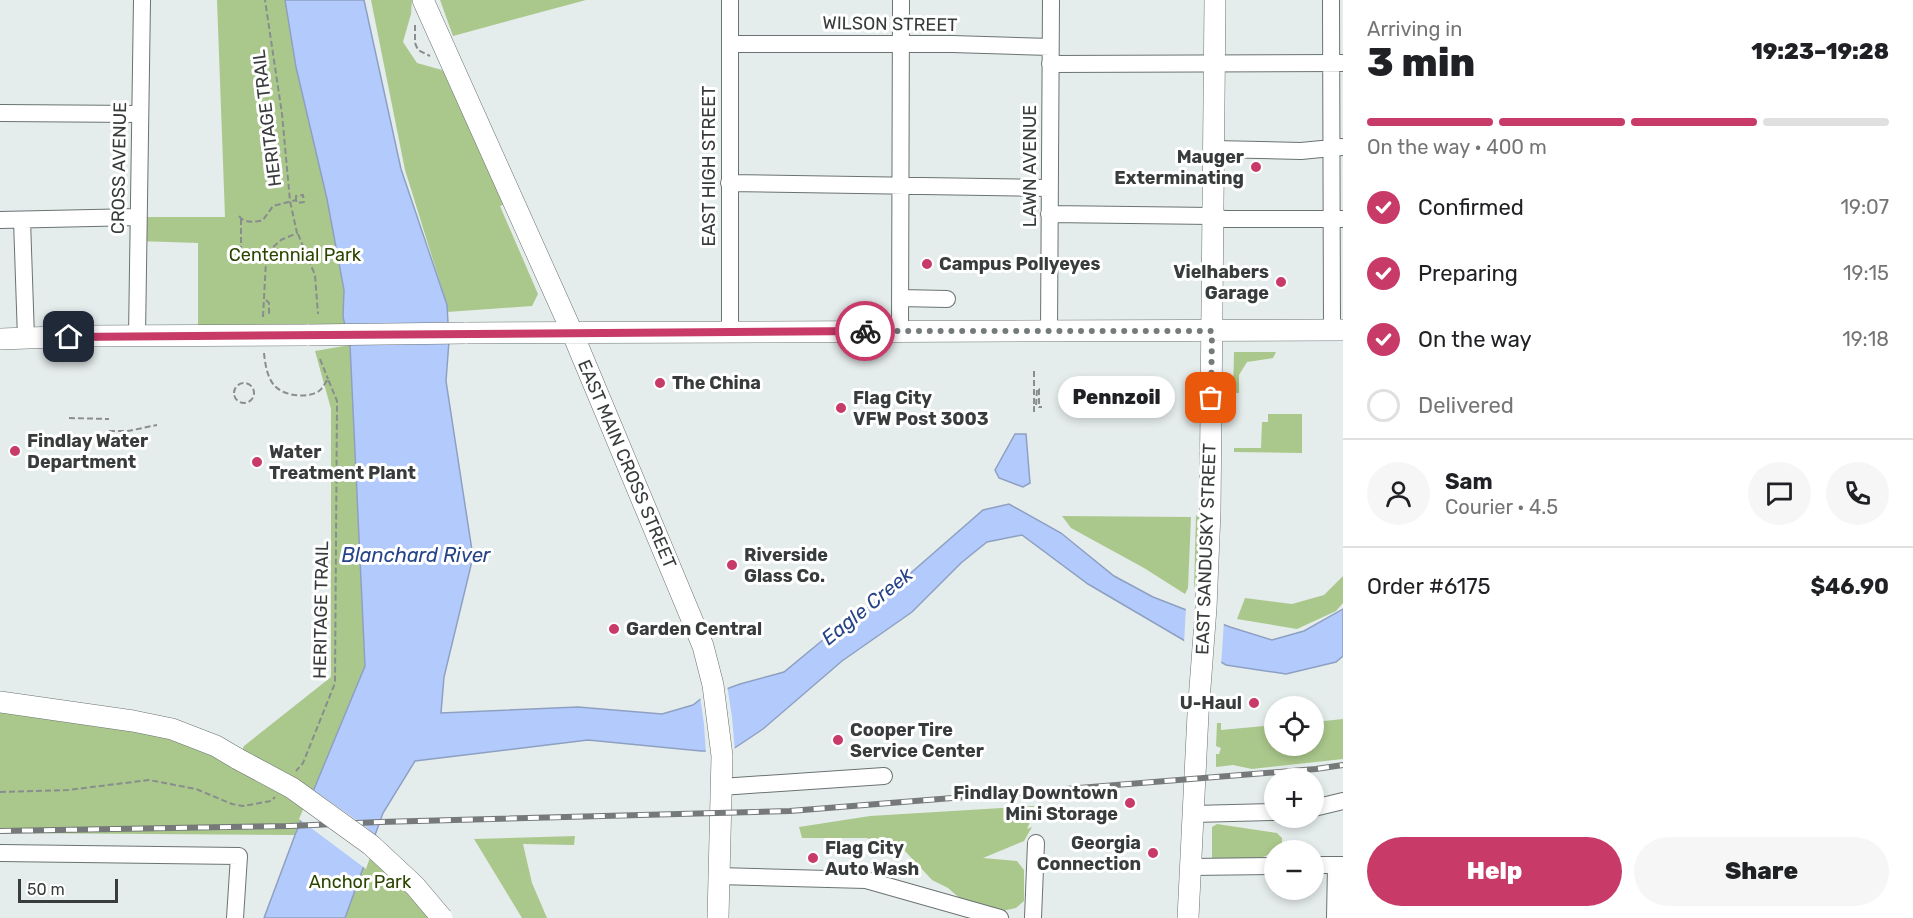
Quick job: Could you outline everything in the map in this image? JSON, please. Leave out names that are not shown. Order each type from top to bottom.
[{"type":"main road","name":"EAST MAIN CROSS STREET","points":[[423,0],[572,332],[703,646],[713,685],[722,756],[718,918]]},
{"type":"main road","name":"EAST SANDUSKY STREET","points":[[1188,918],[1210,512],[1215,0]]},
{"type":"main road","points":[[0,339],[572,332],[1337,330]]},
{"type":"main road","points":[[0,702],[133,721],[172,729],[216,746],[292,788],[371,845],[415,886],[442,918]]},
{"type":"street","name":"CROSS AVENUE","points":[[136,336],[141,0]]},
{"type":"street","name":"EAST HIGH STREET","points":[[729,332],[730,0]]},
{"type":"street","points":[[900,332],[902,0]]},
{"type":"street","name":"LAWN AVENUE","points":[[1048,332],[1051,0]]},
{"type":"street","points":[[1330,0],[1336,63],[1337,330]]},
{"type":"street","name":"WILSON STREET","points":[[730,44],[952,44],[1050,47]]},
{"type":"street","points":[[1050,64],[1336,63]]},
{"type":"street","points":[[0,113],[139,114]]},
{"type":"street","points":[[1214,149],[1300,151],[1337,147]]},
{"type":"street","points":[[729,183],[1049,188]]},
{"type":"street","points":[[1049,214],[1213,216],[1224,219],[1337,219]]},
{"type":"street","points":[[0,220],[138,217]]},
{"type":"street","points":[[22,220],[26,338]]},
{"type":"street","points":[[900,298],[947,299]]},
{"type":"street","points":[[721,786],[884,776]]},
{"type":"street","points":[[1324,806],[1343,801]]},
{"type":"street","points":[[1193,814],[1264,812]]},
{"type":"street","points":[[1033,918],[1036,843]]},
{"type":"street","points":[[0,853],[239,856],[235,918]]},
{"type":"street","points":[[1324,865],[1340,865],[1335,918]]},
{"type":"street","points":[[1190,867],[1264,866]]},
{"type":"street","points":[[718,876],[866,880],[1000,918]]},
{"type":"path","name":"HERITAGE TRAIL","points":[[265,0],[282,114],[290,201],[297,233],[315,275],[318,314]]},
{"type":"path","points":[[241,248],[240,218],[252,222],[263,220],[273,206],[296,200]]},
{"type":"path","points":[[297,233],[281,240],[272,248],[266,261],[262,335],[266,366],[272,383],[280,391],[300,395],[314,393],[322,389],[328,379]]},
{"type":"path","points":[[265,299],[269,303],[270,314]]},
{"type":"path","name":"HERITAGE TRAIL","points":[[290,778],[303,763],[335,683],[337,401],[320,359]]},
{"type":"path","points":[[1034,371],[1034,412]]},
{"type":"path","points":[[244,382],[254,391],[253,398],[244,403],[236,399],[234,393],[238,385],[244,382]]},
{"type":"path","points":[[1034,407],[1036,407],[1037,389],[1039,389],[1039,407],[1042,407]]},
{"type":"path","points":[[69,418],[109,419]]},
{"type":"path","points":[[109,431],[128,431],[157,424]]},
{"type":"path","points":[[0,792],[68,790],[149,780],[196,789],[232,804],[243,806],[271,801],[278,793]]},
{"type":"green space","name":"Centennial Park","points":[[217,0],[326,0],[382,334],[198,335],[198,243],[137,241],[138,217],[225,217]]},
{"type":"green space","points":[[371,0],[412,0],[411,14],[403,42],[417,63],[442,70],[451,80],[505,204],[500,206],[538,294],[532,306],[447,312],[447,305],[405,170]]},
{"type":"green space","points":[[440,0],[586,0],[453,36]]},
{"type":"green space","points":[[350,345],[365,666],[295,835],[0,833],[0,702],[133,721],[238,759],[244,746],[331,677],[331,409],[315,351]]},
{"type":"green space","points":[[1234,352],[1276,352],[1273,358],[1247,362],[1239,375],[1239,393],[1233,393]]},
{"type":"green space","points":[[1268,414],[1302,414],[1302,453],[1234,452],[1234,448],[1261,448],[1262,422],[1268,422]]},
{"type":"green space","points":[[1196,515],[1199,518],[1198,570],[1194,589]]},
{"type":"green space","points":[[1062,516],[1191,517],[1188,588],[1185,594],[1144,568],[1071,528]]},
{"type":"green space","points":[[1343,576],[1343,603],[1336,611],[1297,629],[1237,619],[1245,598],[1292,604],[1324,595]]},
{"type":"green space","points":[[1343,719],[1343,759],[1252,769],[1233,765],[1216,767],[1216,754],[1219,754],[1221,748],[1216,746],[1217,723],[1221,723],[1221,730],[1264,726],[1264,756],[1324,756],[1324,721]]},
{"type":"green space","points":[[1034,806],[1034,813],[1027,829],[1032,827],[1024,841],[983,858],[1017,861],[1024,870],[1024,901],[1016,908],[1002,911],[963,901],[948,888],[932,880],[905,851],[875,843],[867,838],[802,838],[799,827],[870,816]]},
{"type":"green space","name":"Anchor Park","points":[[344,823],[442,918],[309,918]]},
{"type":"green space","points":[[1217,824],[1277,833],[1282,840],[1264,840],[1264,857],[1251,862],[1212,861],[1212,827]]},
{"type":"green space","points":[[575,836],[574,845],[523,844],[532,883],[547,918],[522,918],[474,839]]},
{"type":"water","name":"Blanchard River","points":[[285,0],[364,0],[401,169],[447,305],[449,341],[446,381],[473,557],[444,677],[441,713],[578,707],[662,714],[693,705],[702,698],[740,684],[784,672],[824,639],[889,592],[983,510],[1009,504],[1061,533],[1114,576],[1153,597],[1230,627],[1272,640],[1304,631],[1343,609],[1343,656],[1336,662],[1286,674],[1226,665],[1088,584],[1022,535],[987,542],[961,563],[912,612],[842,661],[763,729],[730,751],[701,751],[588,740],[415,761],[383,813],[345,918],[264,918],[295,835],[365,666],[350,345],[343,317],[344,290],[327,199],[296,67]]},
{"type":"water","points":[[1015,434],[1026,434],[1030,483],[1023,487],[999,478],[995,470]]},
{"type":"pier","points":[[1186,607],[1224,621],[1221,666],[1184,644]]},
{"type":"pier","points":[[727,685],[735,752],[706,754],[700,696]]},
{"type":"pier","points":[[312,789],[377,837],[366,869],[299,819]]},
{"type":"railway","points":[[0,831],[290,826],[790,811],[1343,765]]},
{"type":"way so far","points":[[865,331],[1212,331],[1211,398]]},
{"type":"place","name":"Mauger Exterminating","points":[[1256,167]]},
{"type":"place","name":"Campus Pollyeyes","points":[[927,264]]},
{"type":"place","name":"Vielhabers Garage","points":[[1281,282]]},
{"type":"place","name":"The China","points":[[660,383]]},
{"type":"place","name":"Pennzoil","points":[[1211,398]]},
{"type":"place","name":"Flag City VFW Post 3003","points":[[841,408]]},
{"type":"place","name":"Findlay Water Department","points":[[15,451]]},
{"type":"place","name":"Water Treatment Plant","points":[[257,462]]},
{"type":"place","name":"Riverside Glass Co.","points":[[732,565]]},
{"type":"place","name":"Garden Central","points":[[614,629]]},
{"type":"place","name":"U-Haul","points":[[1254,703]]},
{"type":"place","name":"Cooper Tire Service Center","points":[[838,740]]},
{"type":"place","name":"Findlay Downtown Mini Storage","points":[[1130,803]]},
{"type":"place","name":"Georgia Connection","points":[[1153,853]]},
{"type":"place","name":"Flag City Auto Wash","points":[[813,858]]},
{"type":"route","points":[[69,337],[865,331]]},
{"type":"water label","name":"Eagle Creek","points":[[867,606]]}]
